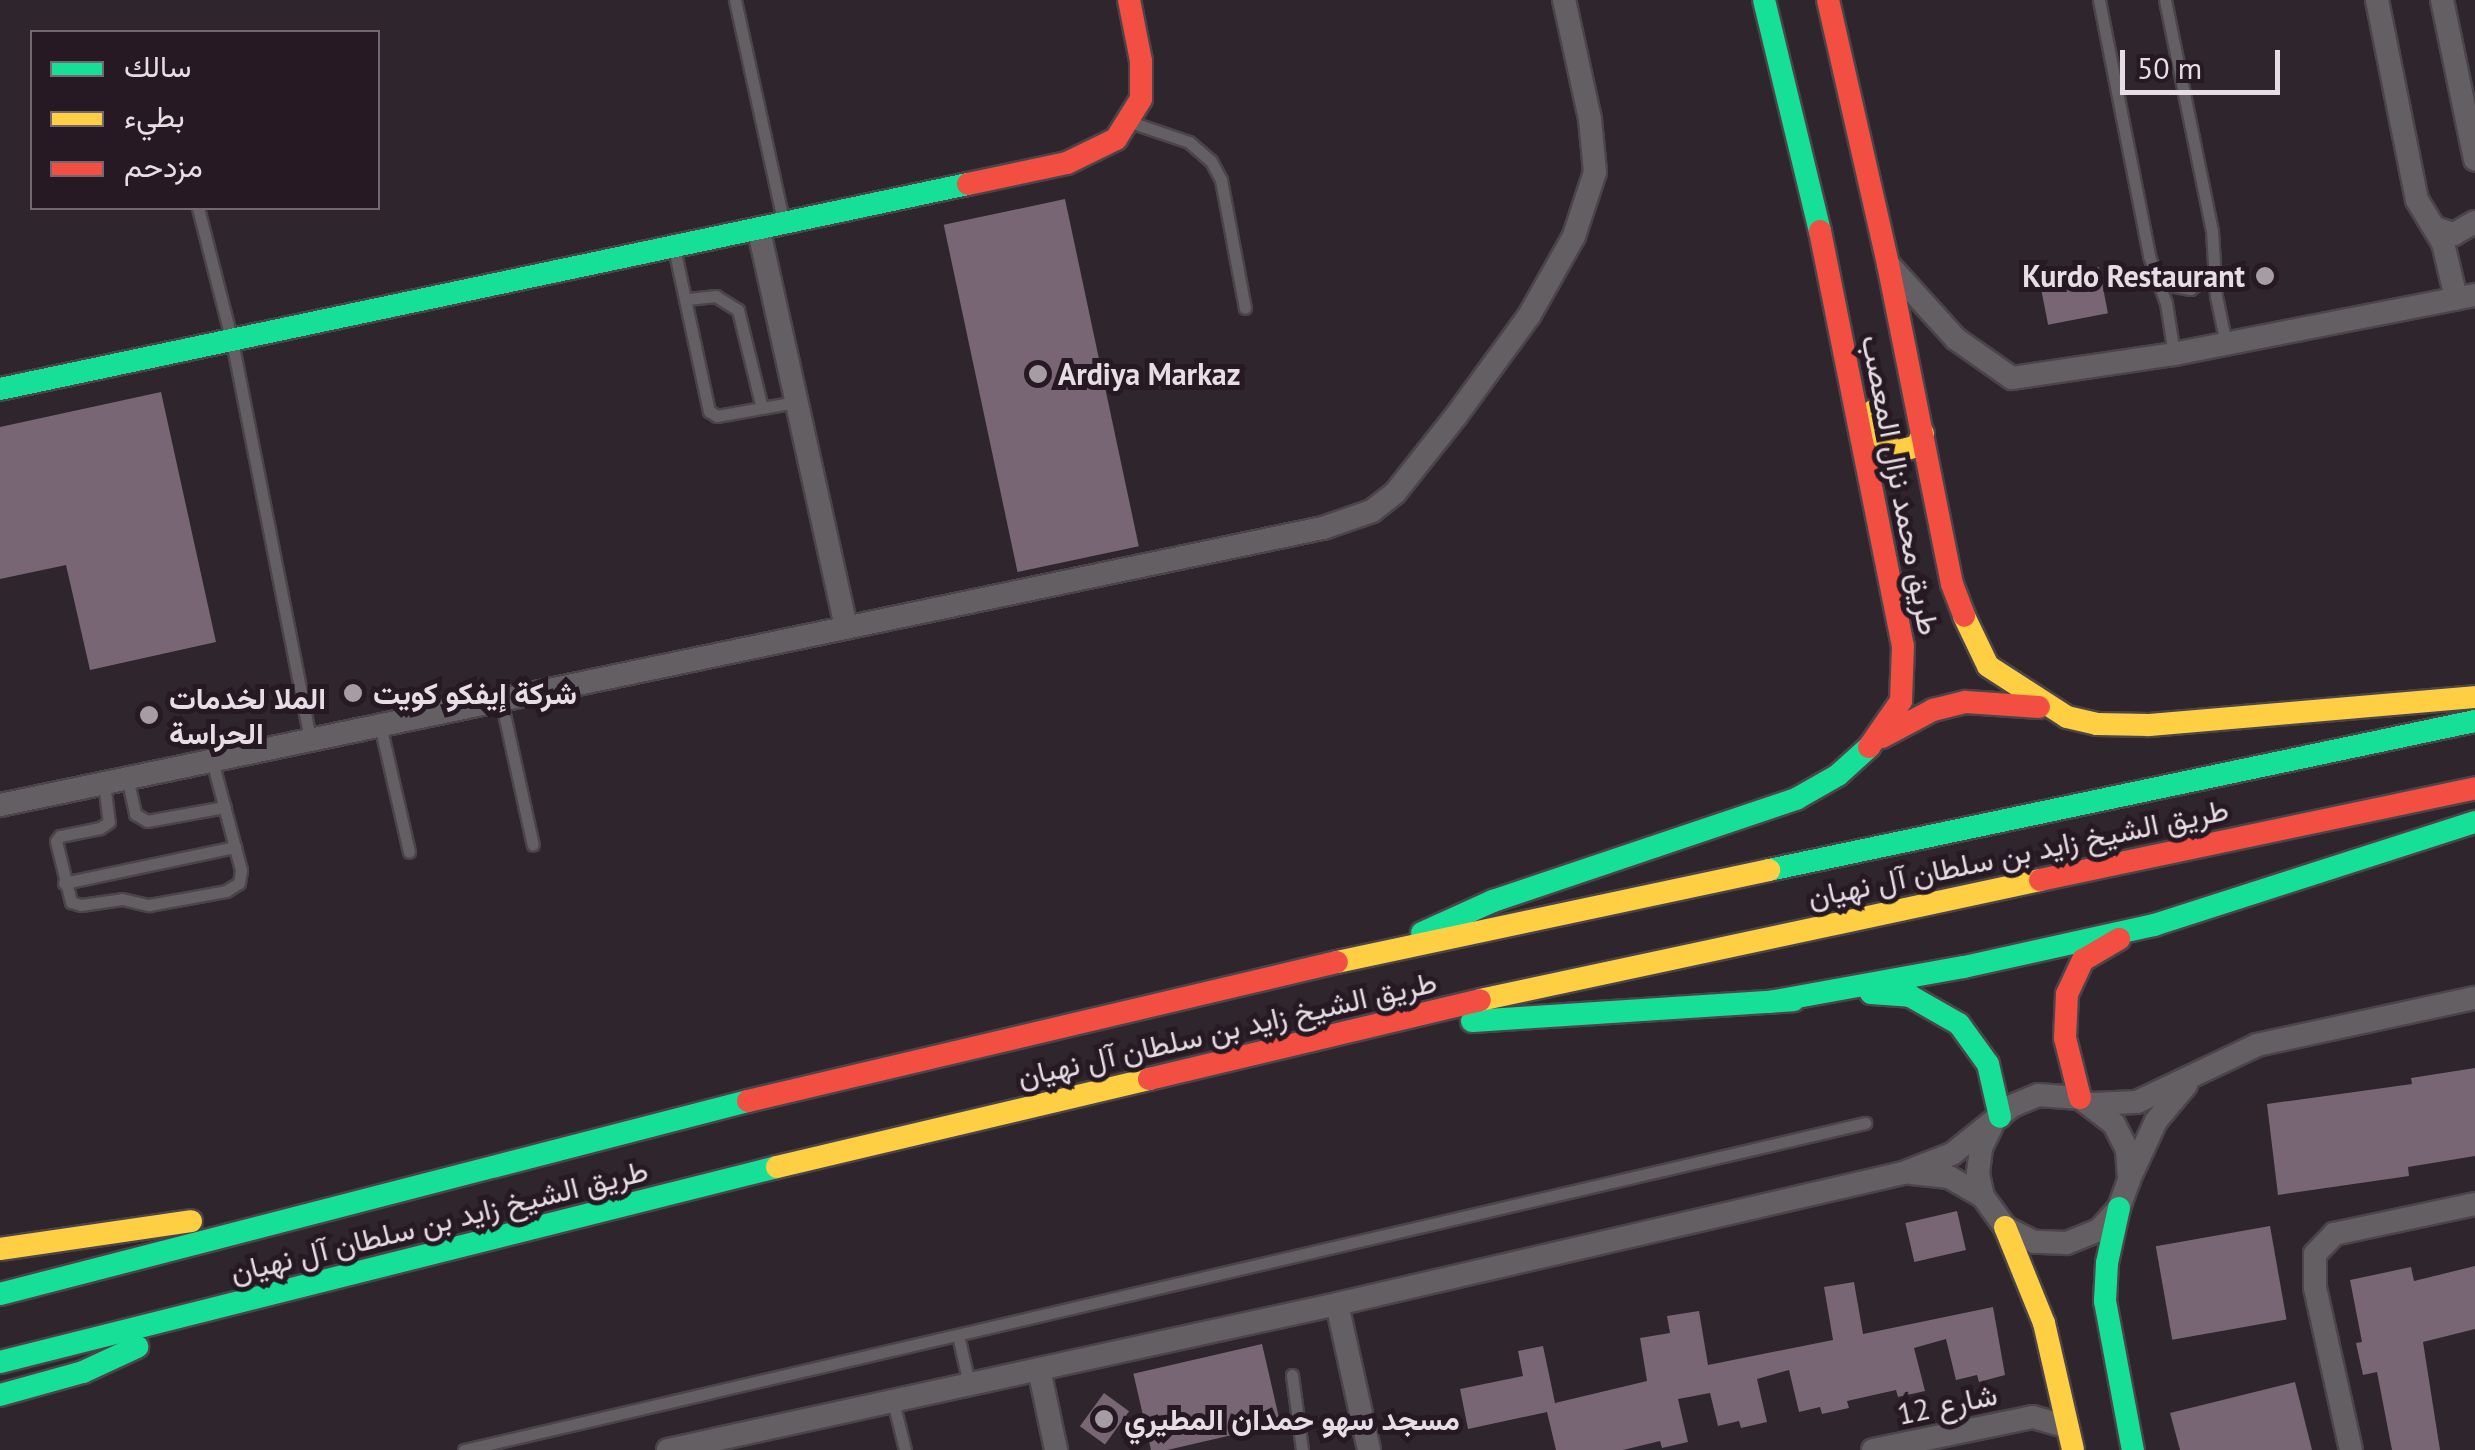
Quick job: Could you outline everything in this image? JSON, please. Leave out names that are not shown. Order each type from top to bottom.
[{"type":"main road","points":[[0,389],[759,231],[1067,162],[1116,139],[1141,99],[1129,0]]},
{"type":"main road","name":"طريق محمد نزال المعصب","points":[[1382,952],[1492,901],[1723,827],[1796,799],[1838,775],[1874,743],[1901,701],[1903,646],[1816,210],[1764,0]]},
{"type":"main road","name":"طريق محمد نزال المعصب","points":[[1828,0],[1888,264],[1952,584],[1971,636],[1988,666],[2067,716],[2097,724],[2149,726],[2475,696]]},
{"type":"main road","points":[[1816,210],[1851,303],[1880,435],[1896,452],[1906,452],[1918,446],[1924,434]]},
{"type":"main road","points":[[1874,743],[1902,724],[1966,702],[2018,703],[2067,716]]},
{"type":"main road","name":"طريق الشيخ زايد بن سلطان آل نهيان","points":[[0,1294],[700,1112],[1382,952],[2475,721]]},
{"type":"main road","name":"طريق الشيخ زايد بن سلطان آل نهيان","points":[[0,1362],[716,1181],[1366,1026],[1998,886],[2475,788]]},
{"type":"main road","points":[[1769,1002],[1964,966],[2154,924],[2475,822]]},
{"type":"main road","points":[[2086,1101],[2063,1014],[2073,976],[2083,960],[2104,946],[2154,924]]},
{"type":"main road","points":[[1366,1026],[1874,992],[1910,996],[1938,1008],[1976,1042],[1988,1064],[1996,1121]]},
{"type":"main road","points":[[0,1249],[373,1194]]},
{"type":"main road","points":[[2119,1208],[2106,1263],[2106,1301],[2134,1450]]},
{"type":"main road","points":[[2004,1227],[2034,1291],[2073,1450]]},
{"type":"main road","points":[[0,1395],[83,1372],[134,1348],[182,1318]]},
{"type":"main road","points":[[0,1416],[57,1392],[83,1372]]},
{"type":"street","points":[[0,805],[1349,522],[1395,493],[1529,316],[1574,236],[1595,172],[1590,119],[1564,0]]},
{"type":"street","points":[[1888,264],[1956,339],[2012,378],[2174,354],[2466,297],[2417,200],[2376,0]]},
{"type":"street","points":[[2442,0],[2475,160]]},
{"type":"street","points":[[2434,228],[2454,234],[2475,222]]},
{"type":"street","points":[[759,231],[846,628]]},
{"type":"street","points":[[668,1450],[1337,1304],[1903,1172],[1952,1154],[2012,1106],[2038,1095],[2137,1102],[2257,1045],[2475,998]]},
{"type":"street","points":[[1903,1172],[1949,1177],[1983,1197],[2004,1227],[2034,1242],[2068,1244],[2098,1230],[2119,1208],[2156,1121],[2191,1079]]},
{"type":"street","points":[[2086,1101],[2114,1124],[2127,1150],[2129,1180]]},
{"type":"street","points":[[1983,1197],[1979,1160],[1996,1121]]},
{"type":"street","points":[[2351,1450],[2315,1288],[2315,1254],[2334,1234],[2475,1204]]},
{"type":"street","points":[[1337,1304],[1368,1450]]},
{"type":"street","points":[[1039,1369],[1056,1450]]},
{"type":"street","name":"شارع 12","points":[[2033,1416],[2060,1392]]},
{"type":"street","name":"شارع 12","points":[[1873,1450],[2033,1416],[2068,1426]]},
{"type":"lane","points":[[735,0],[784,225]]},
{"type":"lane","points":[[2099,0],[2149,256],[2159,283],[2174,354]]},
{"type":"lane","points":[[2165,0],[2212,231],[2226,344]]},
{"type":"lane","points":[[1130,122],[1189,142],[1211,161],[1221,180],[1245,308]]},
{"type":"lane","points":[[199,210],[232,341],[310,740]]},
{"type":"lane","points":[[674,248],[710,411],[716,416],[796,402]]},
{"type":"lane","points":[[2159,283],[2190,289],[2216,272]]},
{"type":"lane","points":[[686,300],[716,296],[738,310],[762,408]]},
{"type":"lane","points":[[501,700],[533,845]]},
{"type":"lane","points":[[380,726],[409,852]]},
{"type":"lane","points":[[115,781],[108,822],[100,828],[60,836],[56,841],[68,900],[81,905],[122,899],[149,905],[226,891],[241,877],[212,760]]},
{"type":"lane","points":[[115,781],[135,814],[147,822],[224,806]]},
{"type":"lane","points":[[64,883],[235,847]]},
{"type":"lane","points":[[464,1450],[1865,1123]]},
{"type":"lane","points":[[958,1335],[969,1384]]},
{"type":"lane","points":[[1292,1375],[1302,1450]]},
{"type":"lane","points":[[893,1400],[904,1450]]},
{"type":"building","name":"Ardiya Markaz","points":[[1065,199],[1139,546],[1018,572],[944,225]]},
{"type":"building","points":[[2099,267],[2108,313],[2048,325],[2039,279]]},
{"type":"building","points":[[161,392],[216,642],[90,670],[66,565],[0,579],[0,427]]},
{"type":"building","points":[[2475,1068],[2475,1156],[2408,1167],[2409,1176],[2278,1195],[2267,1104],[2412,1084],[2411,1078]]},
{"type":"building","points":[[1957,1211],[1966,1250],[1914,1262],[1905,1223]]},
{"type":"building","points":[[2270,1226],[2286,1320],[2172,1340],[2156,1246]]},
{"type":"building","points":[[2475,1266],[2475,1329],[2423,1342],[2440,1450],[2392,1450],[2377,1372],[2363,1375],[2356,1343],[2362,1342],[2350,1280],[2411,1267],[2414,1281]]},
{"type":"building","points":[[1854,1282],[1863,1334],[1993,1307],[2005,1375],[1979,1382],[1977,1375],[1956,1380],[1946,1339],[1914,1348],[1925,1391],[1898,1397],[1896,1390],[1847,1401],[1849,1408],[1822,1414],[1820,1407],[1799,1412],[1789,1370],[1757,1379],[1767,1422],[1741,1428],[1739,1421],[1718,1426],[1710,1393],[1678,1399],[1688,1442],[1662,1448],[1660,1441],[1623,1450],[1556,1450],[1547,1412],[1468,1429],[1460,1389],[1523,1376],[1518,1351],[1543,1346],[1555,1403],[1647,1381],[1640,1338],[1670,1333],[1667,1316],[1699,1311],[1708,1365],[1833,1340],[1824,1287]]},
{"type":"building","points":[[1262,1344],[1280,1424],[1167,1450],[1151,1450],[1133,1374]]},
{"type":"building","points":[[2295,1382],[2312,1450],[2180,1450],[2170,1413]]},
{"type":"building","name":"مسجد سهو حمدان المطيري","points":[[1104,1393],[1129,1411],[1105,1444],[1080,1426]]},
{"type":"traffic: fast","points":[[1764,0],[1820,231]]},
{"type":"traffic: fast","points":[[0,389],[968,184]]},
{"type":"traffic: fast","points":[[1769,870],[2475,721]]},
{"type":"traffic: fast","points":[[1422,933],[1493,901],[1796,799],[1838,775],[1869,747]]},
{"type":"traffic: fast","points":[[1769,1002],[1964,967],[2154,925],[2475,822]]},
{"type":"traffic: fast","points":[[1871,993],[1910,996],[1959,1024],[1988,1064],[2000,1117]]},
{"type":"traffic: fast","points":[[1472,1021],[1793,1000]]},
{"type":"traffic: fast","points":[[0,1294],[748,1101]]},
{"type":"traffic: fast","points":[[0,1362],[777,1167]]},
{"type":"traffic: fast","points":[[2119,1208],[2107,1263],[2105,1301],[2133,1450]]},
{"type":"traffic: fast","points":[[0,1395],[83,1372],[137,1347]]},
{"type":"traffic: slow","points":[[1873,411],[1880,435],[1895,452],[1917,446],[1923,433]]},
{"type":"traffic: slow","points":[[1964,616],[1988,666],[2067,717],[2097,724],[2149,725],[2475,697]]},
{"type":"traffic: slow","points":[[1337,962],[1769,870]]},
{"type":"traffic: slow","points":[[1480,1000],[2040,880]]},
{"type":"traffic: slow","points":[[777,1167],[1149,1079]]},
{"type":"traffic: slow","points":[[0,1249],[191,1221]]},
{"type":"traffic: slow","points":[[2005,1227],[2044,1323],[2073,1450]]},
{"type":"traffic: jam","points":[[968,184],[1067,163],[1116,139],[1141,99],[1141,61],[1129,0]]},
{"type":"traffic: jam","points":[[1828,0],[1888,264],[1952,584],[1964,616]]},
{"type":"traffic: jam","points":[[1820,231],[1903,646],[1901,701],[1869,747]]},
{"type":"traffic: jam","points":[[1882,737],[1933,710],[1966,702],[2039,707]]},
{"type":"traffic: jam","points":[[2040,880],[2475,788]]},
{"type":"traffic: jam","points":[[2080,1098],[2065,1038],[2067,994],[2083,960],[2119,939]]},
{"type":"traffic: jam","points":[[748,1101],[1337,962]]},
{"type":"traffic: jam","points":[[1149,1079],[1480,1000]]},
{"type":"place","name":"Kurdo Restaurant","points":[[2265,276]]},
{"type":"place","name":"Ardiya Markaz","points":[[1038,374]]},
{"type":"place","name":"شركة إيفكو كويت","points":[[353,693]]},
{"type":"place","name":"الملا لخدمات الحراسة","points":[[149,715]]},
{"type":"place","name":"مسجد سهو حمدان المطيري","points":[[1104,1419]]}]
